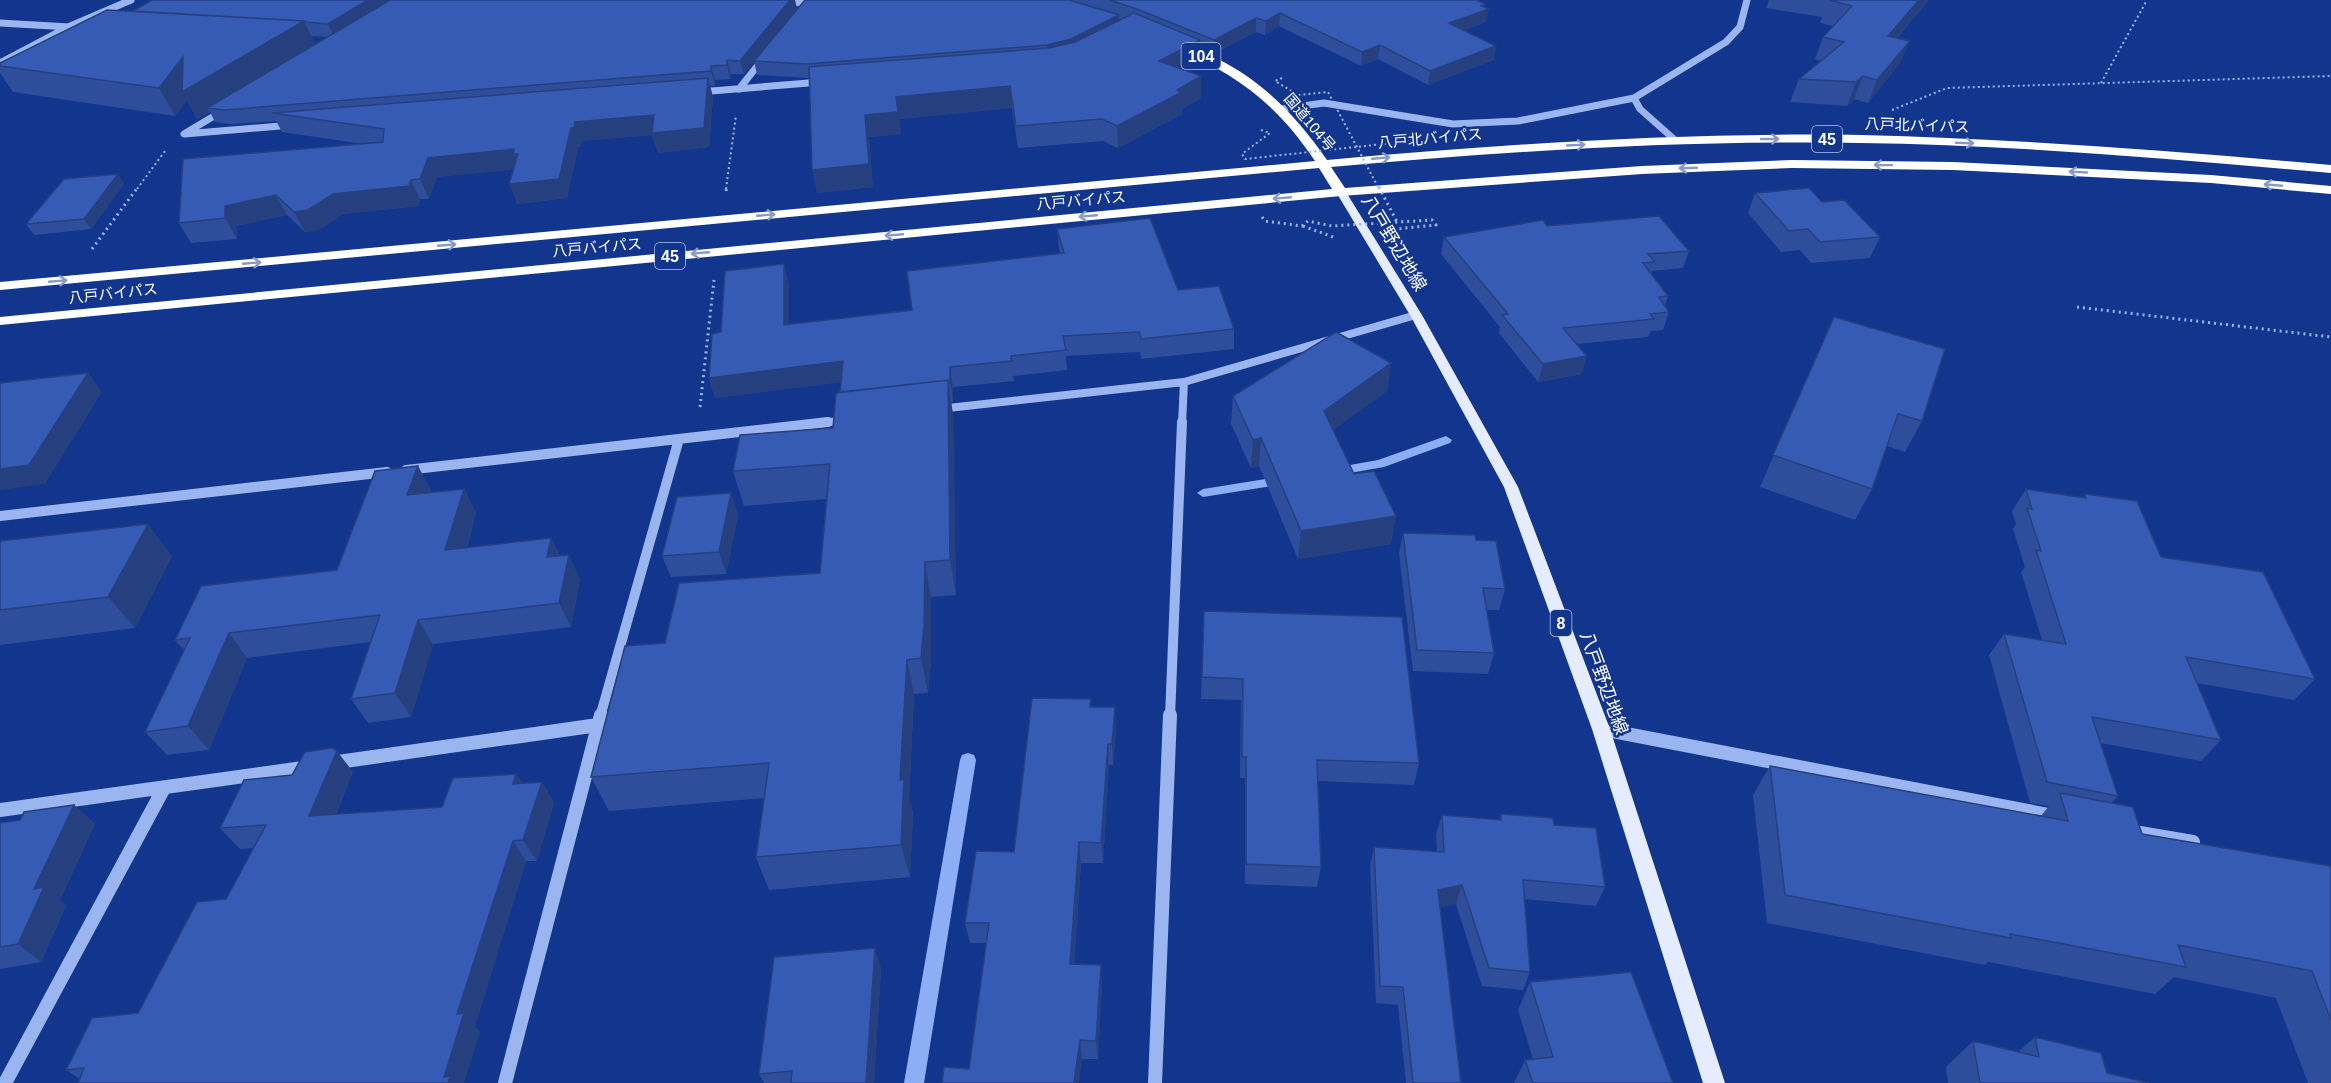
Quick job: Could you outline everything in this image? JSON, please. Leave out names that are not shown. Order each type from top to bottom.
[{"type":"highway","name":"国道104号","points":[[1165,39],[1245,80],[1281,109],[1323,164],[1341,192]]},
{"type":"highway","name":"八戸北バイパス","points":[[1323,164],[1477,150],[1675,140],[1861,139],[2014,144],[2331,169]]},
{"type":"highway","name":"八戸バイパス","points":[[0,286],[1323,164]]},
{"type":"highway","name":"45","points":[[1341,192],[1642,170],[1792,164],[1988,168],[2211,179],[2331,190]]},
{"type":"highway","name":"八戸バイパス","points":[[0,321],[1341,192]]},
{"type":"main road","name":"八戸野辺地線","points":[[1341,192],[1416,315],[1510,487],[1601,729],[1714,1083]]},
{"type":"street","points":[[0,63],[68,27],[131,0]]},
{"type":"street","points":[[778,0],[809,2]]},
{"type":"street","points":[[1281,109],[1324,103],[1453,124],[1518,121],[1634,98],[1726,42],[1740,27],[1747,0]]},
{"type":"street","points":[[801,12],[809,2]]},
{"type":"street","points":[[0,23],[96,28]]},
{"type":"street","points":[[739,89],[767,55]]},
{"type":"street","points":[[692,93],[834,81]]},
{"type":"street","points":[[1634,98],[1640,109],[1675,140]]},
{"type":"street","points":[[184,134],[234,104]]},
{"type":"street","points":[[184,134],[302,124]]},
{"type":"street","points":[[922,411],[1184,382],[1416,315]]},
{"type":"street","points":[[1155,1083],[1184,382]]},
{"type":"street","points":[[0,516],[851,419]]},
{"type":"street","points":[[505,1083],[598,725],[680,439]]},
{"type":"street","points":[[0,810],[598,725]]},
{"type":"street","points":[[1601,729],[2069,819]]},
{"type":"street","points":[[5,1083],[164,788]]},
{"type":"street","points":[[2116,828],[2207,845]]},
{"type":"path","points":[[2100,83],[2147,0]]},
{"type":"path","points":[[1888,111],[1947,88],[2331,76]]},
{"type":"path","points":[[1282,78],[1275,81],[1298,95],[1328,92],[1397,222]]},
{"type":"path","points":[[726,195],[739,89]]},
{"type":"path","points":[[1261,130],[1270,133],[1242,154],[1245,159],[1421,140]]},
{"type":"path","points":[[88,254],[173,141],[184,134]]},
{"type":"path","points":[[1262,216],[1264,221],[1302,226],[1334,238]]},
{"type":"path","points":[[1302,226],[1308,222],[1332,226],[1432,220],[1436,225],[1396,229]]},
{"type":"path","points":[[700,412],[715,279]]},
{"type":"path","points":[[2077,307],[2331,337]]},
{"type":"building","points":[[152,0],[368,0],[328,24],[133,11]]},
{"type":"building","points":[[390,0],[790,0],[740,61],[727,60],[727,65],[711,66],[711,71],[224,110],[207,108]]},
{"type":"building","points":[[805,0],[1069,0],[1119,15],[1071,39],[1047,45],[807,64],[754,61]]},
{"type":"building","points":[[1109,0],[1476,0],[1485,4],[1481,6],[1489,9],[1449,23],[1496,46],[1430,71],[1380,45],[1362,52],[1280,13],[1266,21],[1256,18],[1214,40]]},
{"type":"building","points":[[1829,0],[1919,0],[1888,36],[1910,41],[1877,80],[1863,76],[1856,82],[1799,79],[1844,42],[1823,37],[1852,6]]},
{"type":"building","points":[[107,10],[304,21],[182,92],[183,57],[159,88],[0,66],[0,63]]},
{"type":"building","points":[[1134,13],[1200,40],[1159,61],[1201,76],[1177,90],[1182,92],[1117,126],[1102,119],[1016,126],[1010,86],[896,97],[898,112],[865,115],[869,164],[812,170],[809,67],[1049,48],[1075,42]]},
{"type":"building","points":[[708,78],[704,128],[652,133],[654,115],[575,122],[574,128],[571,128],[559,179],[509,184],[518,154],[513,154],[514,149],[428,158],[420,179],[411,180],[409,186],[333,194],[308,210],[294,212],[276,195],[225,206],[225,218],[179,223],[183,159],[383,142],[384,129],[272,113]]},
{"type":"building","points":[[118,174],[84,219],[26,224],[64,179]]},
{"type":"building","points":[[1809,188],[1822,202],[1844,200],[1880,237],[1820,242],[1808,229],[1789,231],[1755,193]]},
{"type":"building","points":[[1659,216],[1689,251],[1648,254],[1655,262],[1643,263],[1668,296],[1659,297],[1669,312],[1650,314],[1654,319],[1563,328],[1587,356],[1543,364],[1502,315],[1508,314],[1444,237],[1543,220],[1547,226]]},
{"type":"building","points":[[1150,218],[1178,290],[1219,286],[1234,329],[1141,339],[1139,332],[1063,336],[1066,350],[1011,356],[1012,361],[950,367],[950,382],[948,380],[840,392],[843,361],[709,378],[712,334],[721,332],[725,271],[784,264],[784,325],[912,310],[907,271],[1064,253],[1057,229]]},
{"type":"building","points":[[1834,317],[1945,349],[1922,421],[1898,414],[1872,489],[1773,455]]},
{"type":"building","points":[[1336,332],[1391,363],[1324,411],[1354,474],[1374,471],[1396,516],[1301,531],[1261,438],[1253,440],[1233,396]]},
{"type":"building","points":[[88,373],[29,465],[0,469],[0,383]]},
{"type":"building","points":[[948,380],[950,560],[925,562],[921,658],[907,660],[900,780],[904,779],[901,845],[756,857],[769,763],[591,777],[625,646],[665,643],[679,583],[820,573],[830,464],[733,471],[740,435],[833,428],[836,393]]},
{"type":"building","points":[[418,466],[407,495],[464,489],[445,550],[551,538],[547,557],[569,555],[559,603],[418,620],[395,693],[351,699],[380,615],[229,633],[188,726],[145,732],[190,638],[175,640],[201,586],[337,570],[375,471]]},
{"type":"building","points":[[2026,489],[2086,498],[2085,494],[2137,501],[2161,557],[2263,572],[2315,679],[2186,657],[2221,740],[2092,717],[2118,796],[2047,782],[2004,634],[2066,644],[2036,550],[2041,551],[2027,508],[2032,509]]},
{"type":"building","points":[[731,493],[719,552],[662,556],[677,497]]},
{"type":"building","points":[[148,524],[108,597],[0,610],[0,541]]},
{"type":"building","points":[[1403,533],[1475,535],[1476,540],[1496,541],[1505,589],[1483,588],[1494,653],[1417,650]]},
{"type":"building","points":[[1204,611],[1402,617],[1419,763],[1317,760],[1321,867],[1246,864],[1246,757],[1242,757],[1243,679],[1202,677]]},
{"type":"building","points":[[1032,698],[1091,699],[1090,707],[1115,707],[1112,744],[1108,744],[1101,843],[1079,842],[1070,964],[1101,965],[1096,1041],[1080,1040],[1074,1083],[942,1083],[944,1067],[969,1069],[989,923],[965,923],[976,851],[1014,852]]},
{"type":"building","points":[[332,748],[337,751],[309,816],[442,807],[453,778],[516,774],[513,784],[542,782],[523,840],[513,841],[457,1014],[464,1013],[444,1077],[450,1076],[448,1083],[78,1083],[84,1068],[66,1070],[92,1018],[138,1013],[197,902],[226,899],[266,825],[220,828],[244,780],[292,775],[305,752]]},
{"type":"building","points":[[1770,766],[2068,821],[2060,793],[2133,807],[2142,834],[2331,866],[2331,1020],[2312,971],[2178,945],[2186,967],[2010,934],[2011,938],[1785,895]]},
{"type":"building","points":[[74,805],[34,889],[44,887],[18,944],[0,947],[0,823],[20,820],[24,812]]},
{"type":"building","points":[[1501,814],[1553,818],[1554,825],[1596,828],[1605,887],[1523,880],[1530,972],[1489,968],[1462,885],[1438,890],[1461,1083],[1413,1083],[1403,987],[1380,986],[1374,847],[1444,852],[1442,815],[1501,820]]},
{"type":"building","points":[[875,948],[866,1083],[791,1083],[792,1071],[759,1074],[774,957]]},
{"type":"building","points":[[1631,972],[1673,1083],[1533,1083],[1525,1060],[1553,1057],[1530,982]]},
{"type":"building","points":[[2035,1037],[2101,1053],[2107,1073],[2149,1083],[1980,1083],[1973,1041],[2039,1057]]},
{"type":"waterway","points":[[1333,472],[1380,464],[1446,440]]},
{"type":"waterway","points":[[1203,493],[1285,480]]},
{"type":"waterway","points":[[914,1083],[968,760]]}]
